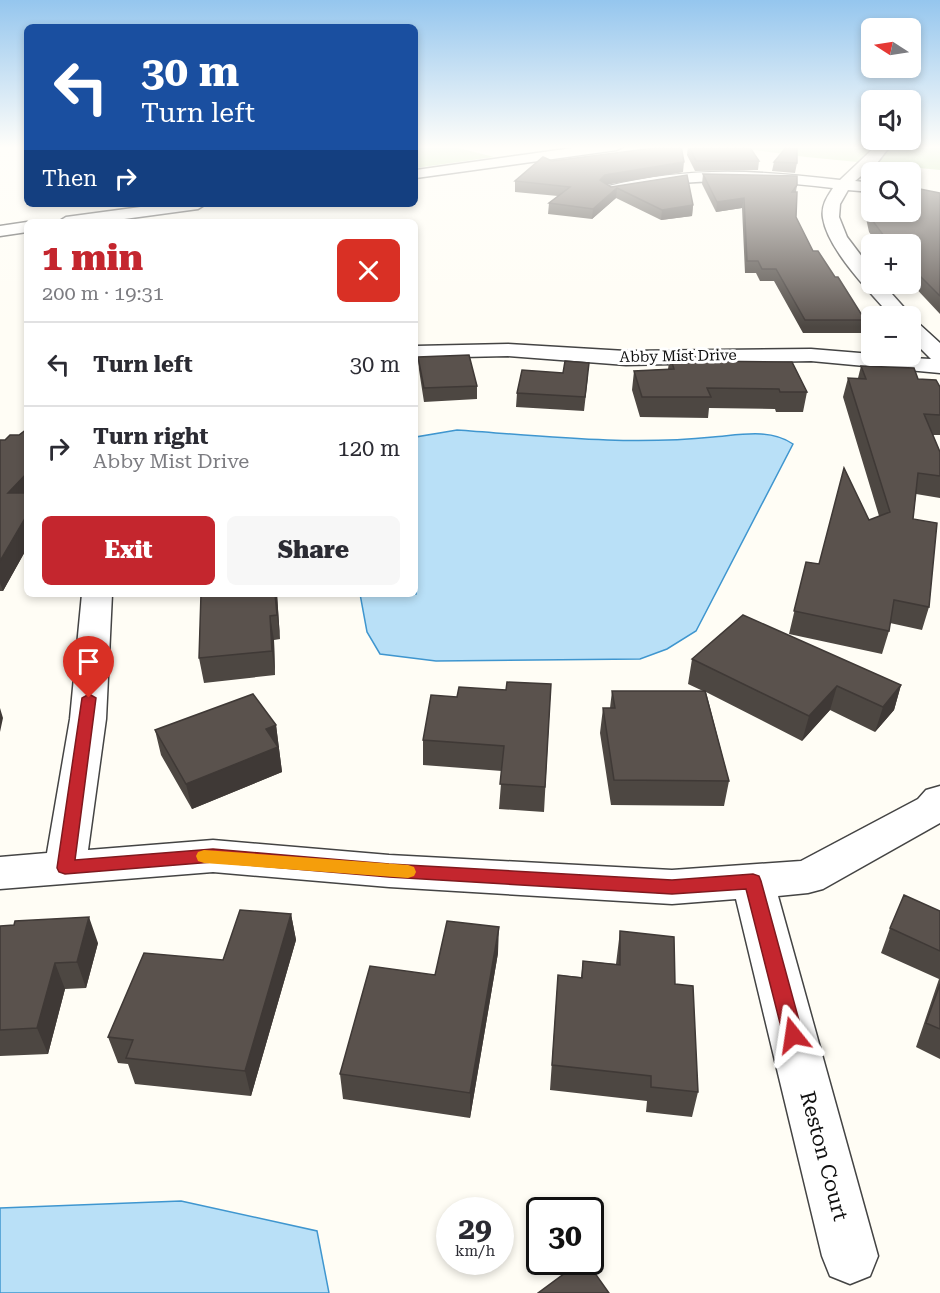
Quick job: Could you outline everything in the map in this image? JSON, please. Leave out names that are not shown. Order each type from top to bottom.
[{"type":"street","points":[[832,206],[830,212],[838,235],[861,270]]},
{"type":"street","points":[[88,219],[176,207]]},
{"type":"street","points":[[0,231],[24,227]]},
{"type":"street","points":[[882,294],[893,306]]},
{"type":"street","points":[[921,337],[940,355]]},
{"type":"street","name":"Abby Mist Drive","points":[[418,352],[507,350],[626,358],[811,355],[940,366]]},
{"type":"street","points":[[65,868],[88,719],[98,597]]},
{"type":"street","points":[[0,873],[213,856],[389,870],[672,887],[808,878],[932,809],[940,800]]},
{"type":"street","name":"Reston Court","points":[[753,881],[850,1256]]},
{"type":"water","points":[[457,430],[648,441],[764,434],[793,444],[696,631],[667,649],[640,659],[436,661],[380,654],[367,632],[361,597],[418,597],[418,437]]},
{"type":"water","points":[[181,1201],[317,1231],[329,1293],[0,1293],[0,1208]]},
{"type":"building","points":[[573,206],[596,206],[593,209]]},
{"type":"building","points":[[655,206],[685,206],[662,210]]},
{"type":"building","points":[[744,206],[796,206],[796,217],[813,251],[818,251],[835,277],[838,277],[861,314],[861,320],[805,320],[776,269],[762,269],[758,261],[747,261]]},
{"type":"building","points":[[921,206],[940,206],[940,296],[921,277],[921,234],[882,234],[874,222],[921,222]]},
{"type":"building","points":[[469,355],[477,386],[424,388],[418,357]]},
{"type":"building","points":[[670,356],[695,356],[697,361],[792,362],[807,392],[780,392],[779,389],[707,388],[711,397],[642,397],[634,371],[674,369]]},
{"type":"building","points":[[565,361],[589,363],[585,397],[517,393],[522,370],[563,373]]},
{"type":"building","points":[[861,366],[914,368],[918,379],[936,380],[940,387],[940,415],[924,414],[940,452],[940,476],[918,473],[913,519],[937,523],[929,607],[894,600],[889,631],[794,611],[806,562],[819,564],[844,468],[869,520],[890,512],[848,378],[866,379]]},
{"type":"building","points":[[24,431],[24,476],[8,493],[24,493],[24,520],[0,561],[0,440],[5,440],[10,435],[19,435]]},
{"type":"building","points":[[201,597],[275,597],[277,615],[270,616],[272,651],[199,658]]},
{"type":"building","points":[[743,615],[901,685],[883,707],[837,686],[809,716],[692,659]]},
{"type":"building","points":[[507,682],[551,684],[545,787],[500,784],[504,746],[423,740],[431,695],[457,697],[459,687],[506,690]]},
{"type":"building","points":[[612,691],[705,691],[729,781],[614,780],[603,708],[615,708]]},
{"type":"building","points":[[253,694],[276,725],[266,729],[278,747],[186,784],[155,730]]},
{"type":"building","points":[[904,895],[940,911],[940,951],[890,928]]},
{"type":"building","points":[[240,910],[291,914],[245,1071],[126,1058],[133,1040],[108,1037],[144,953],[223,960]]},
{"type":"building","points":[[89,917],[77,962],[55,963],[37,1028],[0,1030],[0,926],[14,925],[15,921]]},
{"type":"building","points":[[447,921],[499,927],[470,1093],[340,1074],[370,966],[435,975]]},
{"type":"building","points":[[620,931],[674,937],[675,984],[693,986],[698,1092],[651,1087],[651,1076],[552,1065],[558,975],[582,978],[583,961],[620,965]]},
{"type":"building","points":[[940,984],[940,1029],[926,1023]]},
{"type":"building","points":[[562,1275],[596,1275],[609,1293],[538,1293]]},
{"type":"slow traffic","points":[[204,856],[408,872]]},
{"type":"route","points":[[89,698],[88,719],[65,868],[213,856],[389,870],[672,887],[753,881],[793,1035]]}]
